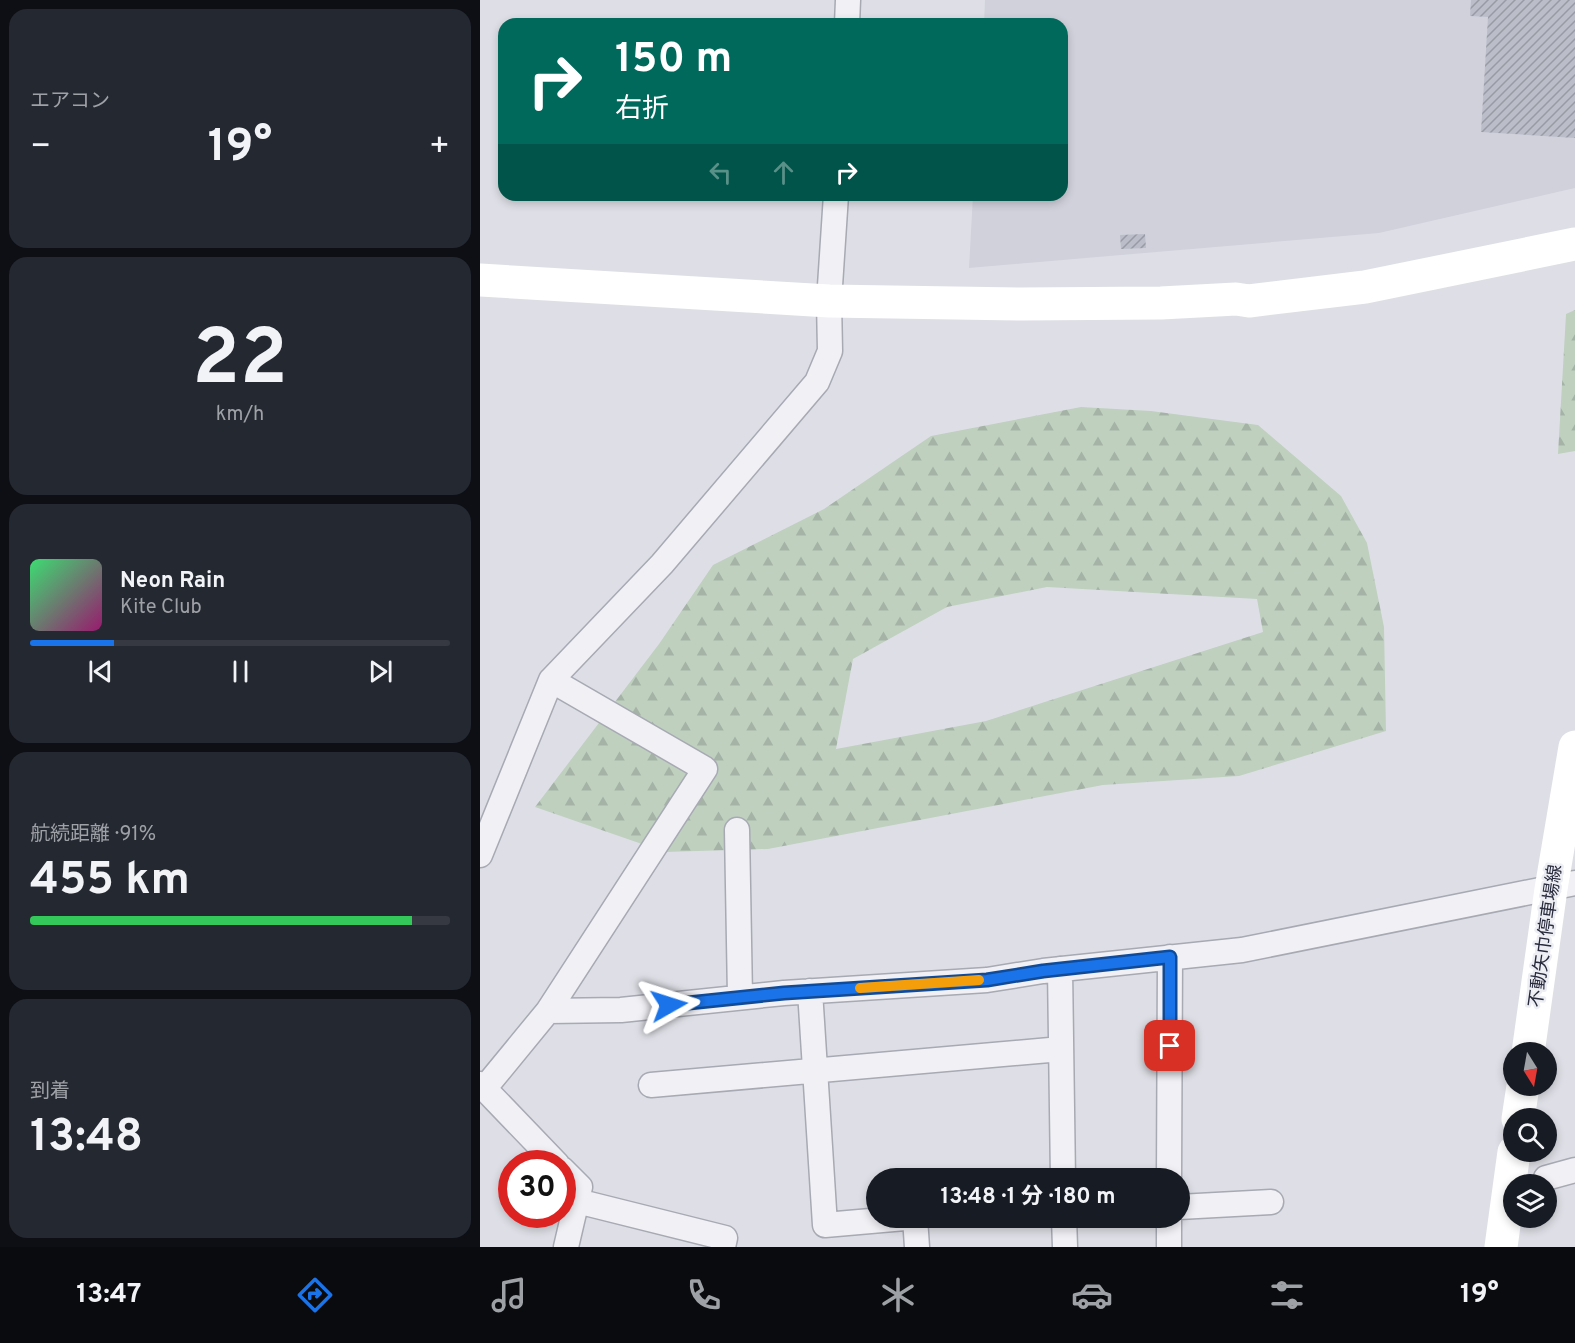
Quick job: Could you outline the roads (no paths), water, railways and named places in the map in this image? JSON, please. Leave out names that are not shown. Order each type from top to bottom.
[{"type":"street","points":[[847,18],[848,0]]},
{"type":"street","points":[[480,855],[551,680],[662,564],[818,382],[830,351],[830,301],[836,201]]},
{"type":"street","points":[[480,280],[830,301],[1021,304],[1161,303],[1236,299],[1249,301],[1365,287],[1575,244]]},
{"type":"street","points":[[544,1150],[482,1086],[548,1011],[705,769],[551,680]]},
{"type":"street","name":"不動矢巾停車場線","points":[[1530,1042],[1563,886],[1575,747]]},
{"type":"street","points":[[736,830],[740,997]]},
{"type":"street","points":[[548,1011],[621,1010],[810,991],[987,980],[1060,969],[1242,950],[1563,886]]},
{"type":"street","points":[[1169,1168],[1170,957]]},
{"type":"street","points":[[1060,969],[1063,1168]]},
{"type":"street","points":[[810,991],[825,1225],[866,1221]]},
{"type":"street","points":[[651,1085],[1061,1049]]},
{"type":"street","points":[[1500,1247],[1513,1162]]},
{"type":"street","points":[[1557,1175],[1575,1170]]},
{"type":"street","points":[[566,1247],[580,1187],[576,1183]]},
{"type":"street","points":[[577,1201],[725,1238],[723,1247]]},
{"type":"street","points":[[1190,1206],[1271,1202]]},
{"type":"street","points":[[916,1228],[917,1247]]},
{"type":"street","points":[[1064,1228],[1065,1247]]},
{"type":"street","points":[[1169,1228],[1169,1247]]}]
